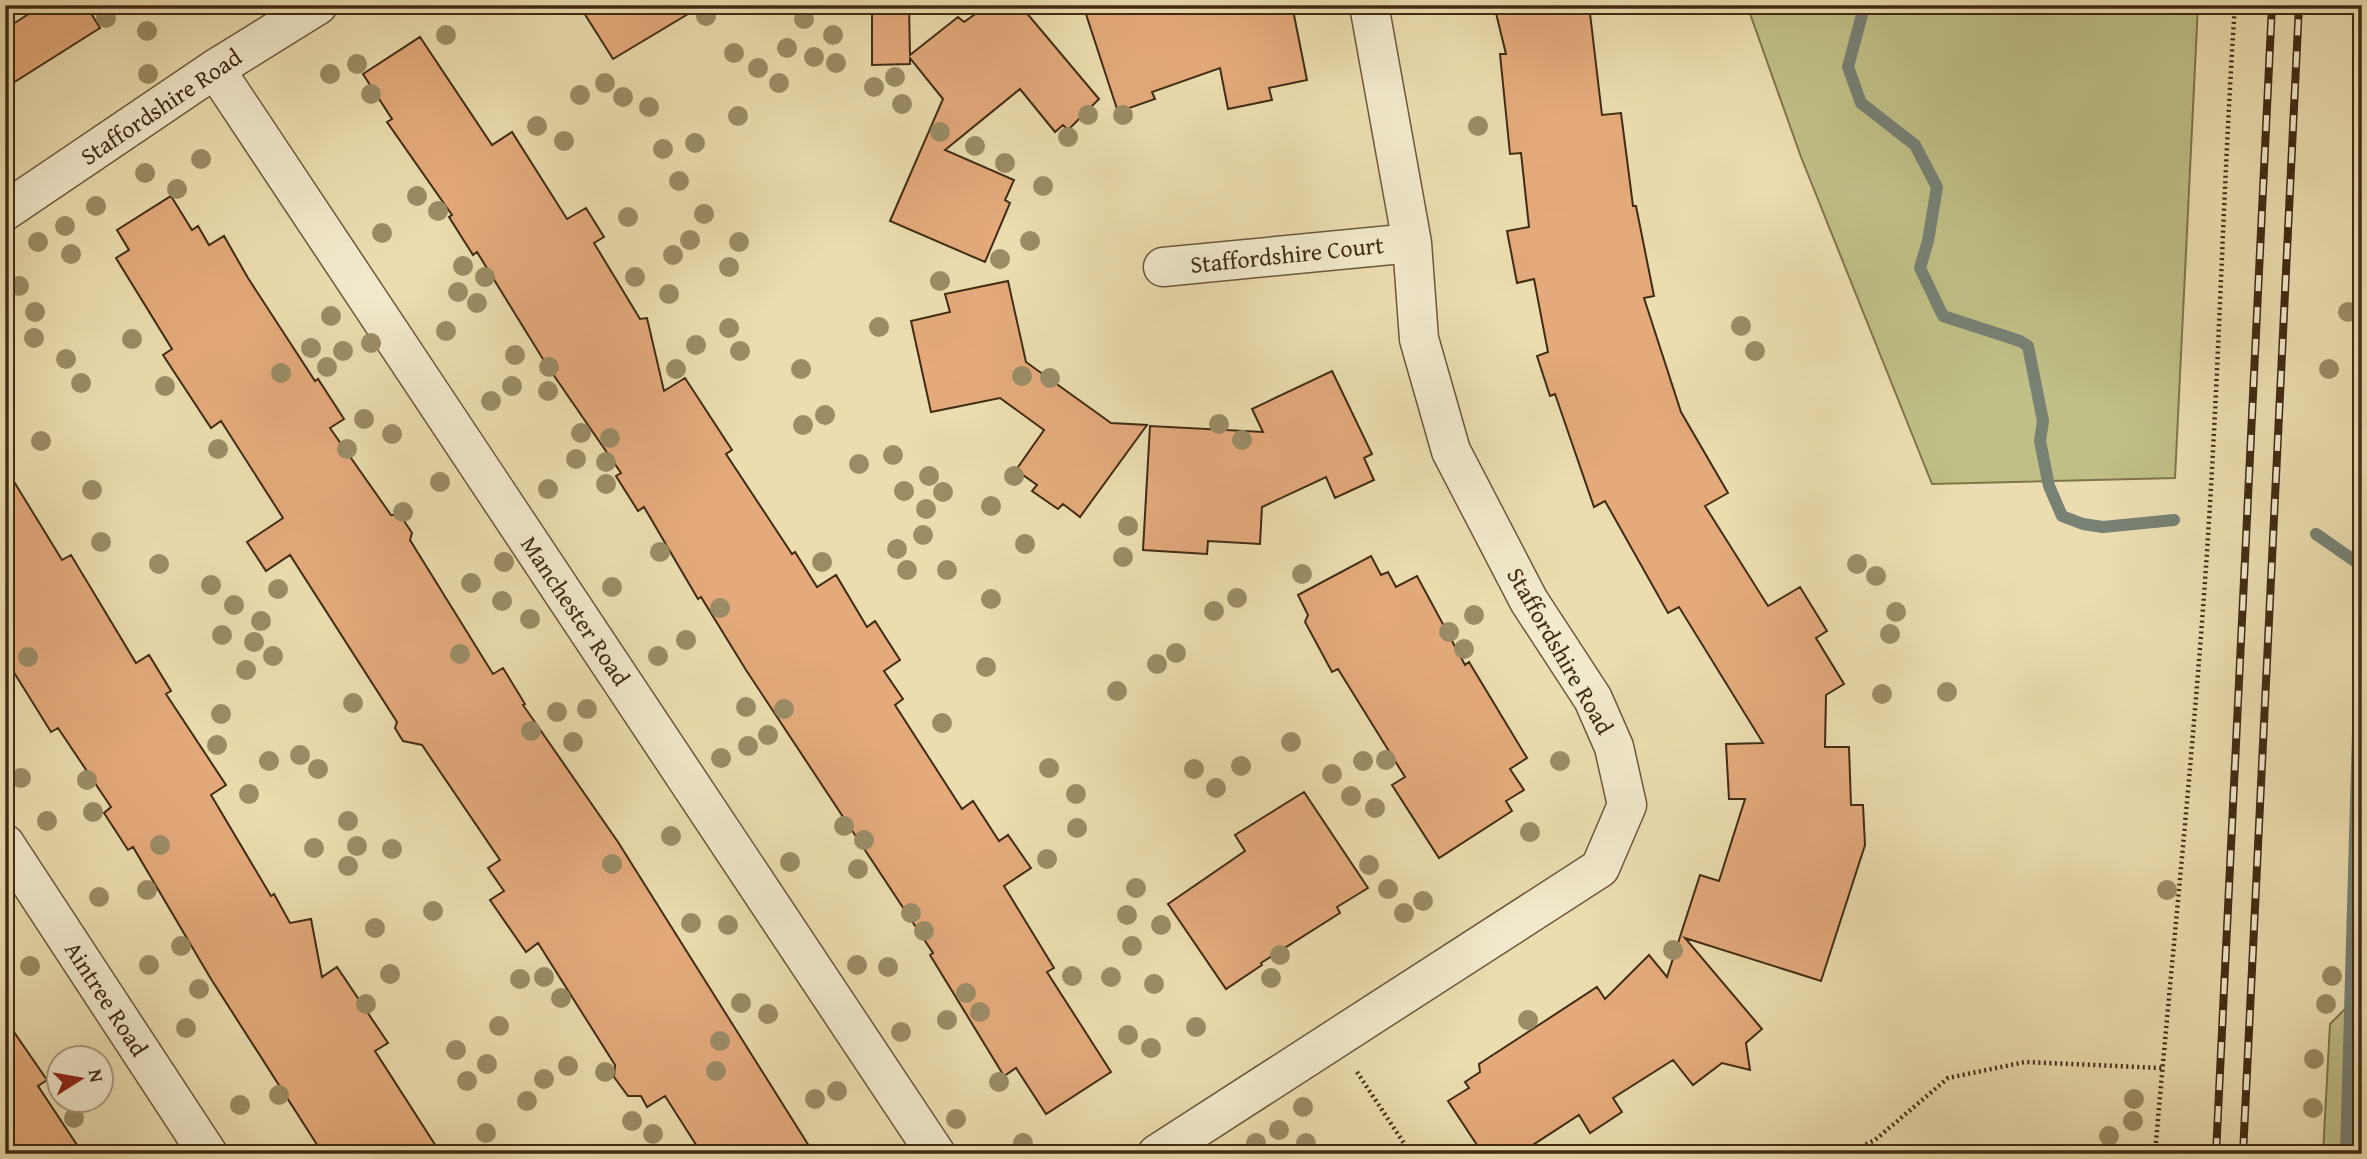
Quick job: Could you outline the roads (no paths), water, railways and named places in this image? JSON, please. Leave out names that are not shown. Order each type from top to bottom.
[{"type":"street","name":"Staffordshire Road","points":[[5,211],[215,69],[318,5]]},
{"type":"street","name":"Staffordshire Road","points":[[1157,1154],[1600,868],[1627,805],[1614,747],[1593,699],[1529,601],[1451,451],[1419,339],[1412,243],[1369,5]]},
{"type":"street","name":"Manchester Road","points":[[215,69],[936,1154]]},
{"type":"street","name":"Staffordshire Court","points":[[1163,267],[1412,243]]},
{"type":"street","name":"Aintree Road","points":[[5,844],[208,1154]]},
{"type":"waterway","points":[[1872,5],[1863,11],[1848,67],[1861,103],[1915,145],[1937,187],[1928,241],[1920,268],[1943,316],[2028,346],[2043,421],[2040,441],[2049,486],[2062,516],[2083,524],[2103,527],[2174,520]]},
{"type":"waterway","points":[[2316,534],[2362,566]]},
{"type":"waterway","points":[[2346,1154],[2362,590]]},
{"type":"railway","points":[[2216,1154],[2272,5]]},
{"type":"railway","points":[[2243,1154],[2299,5]]}]
